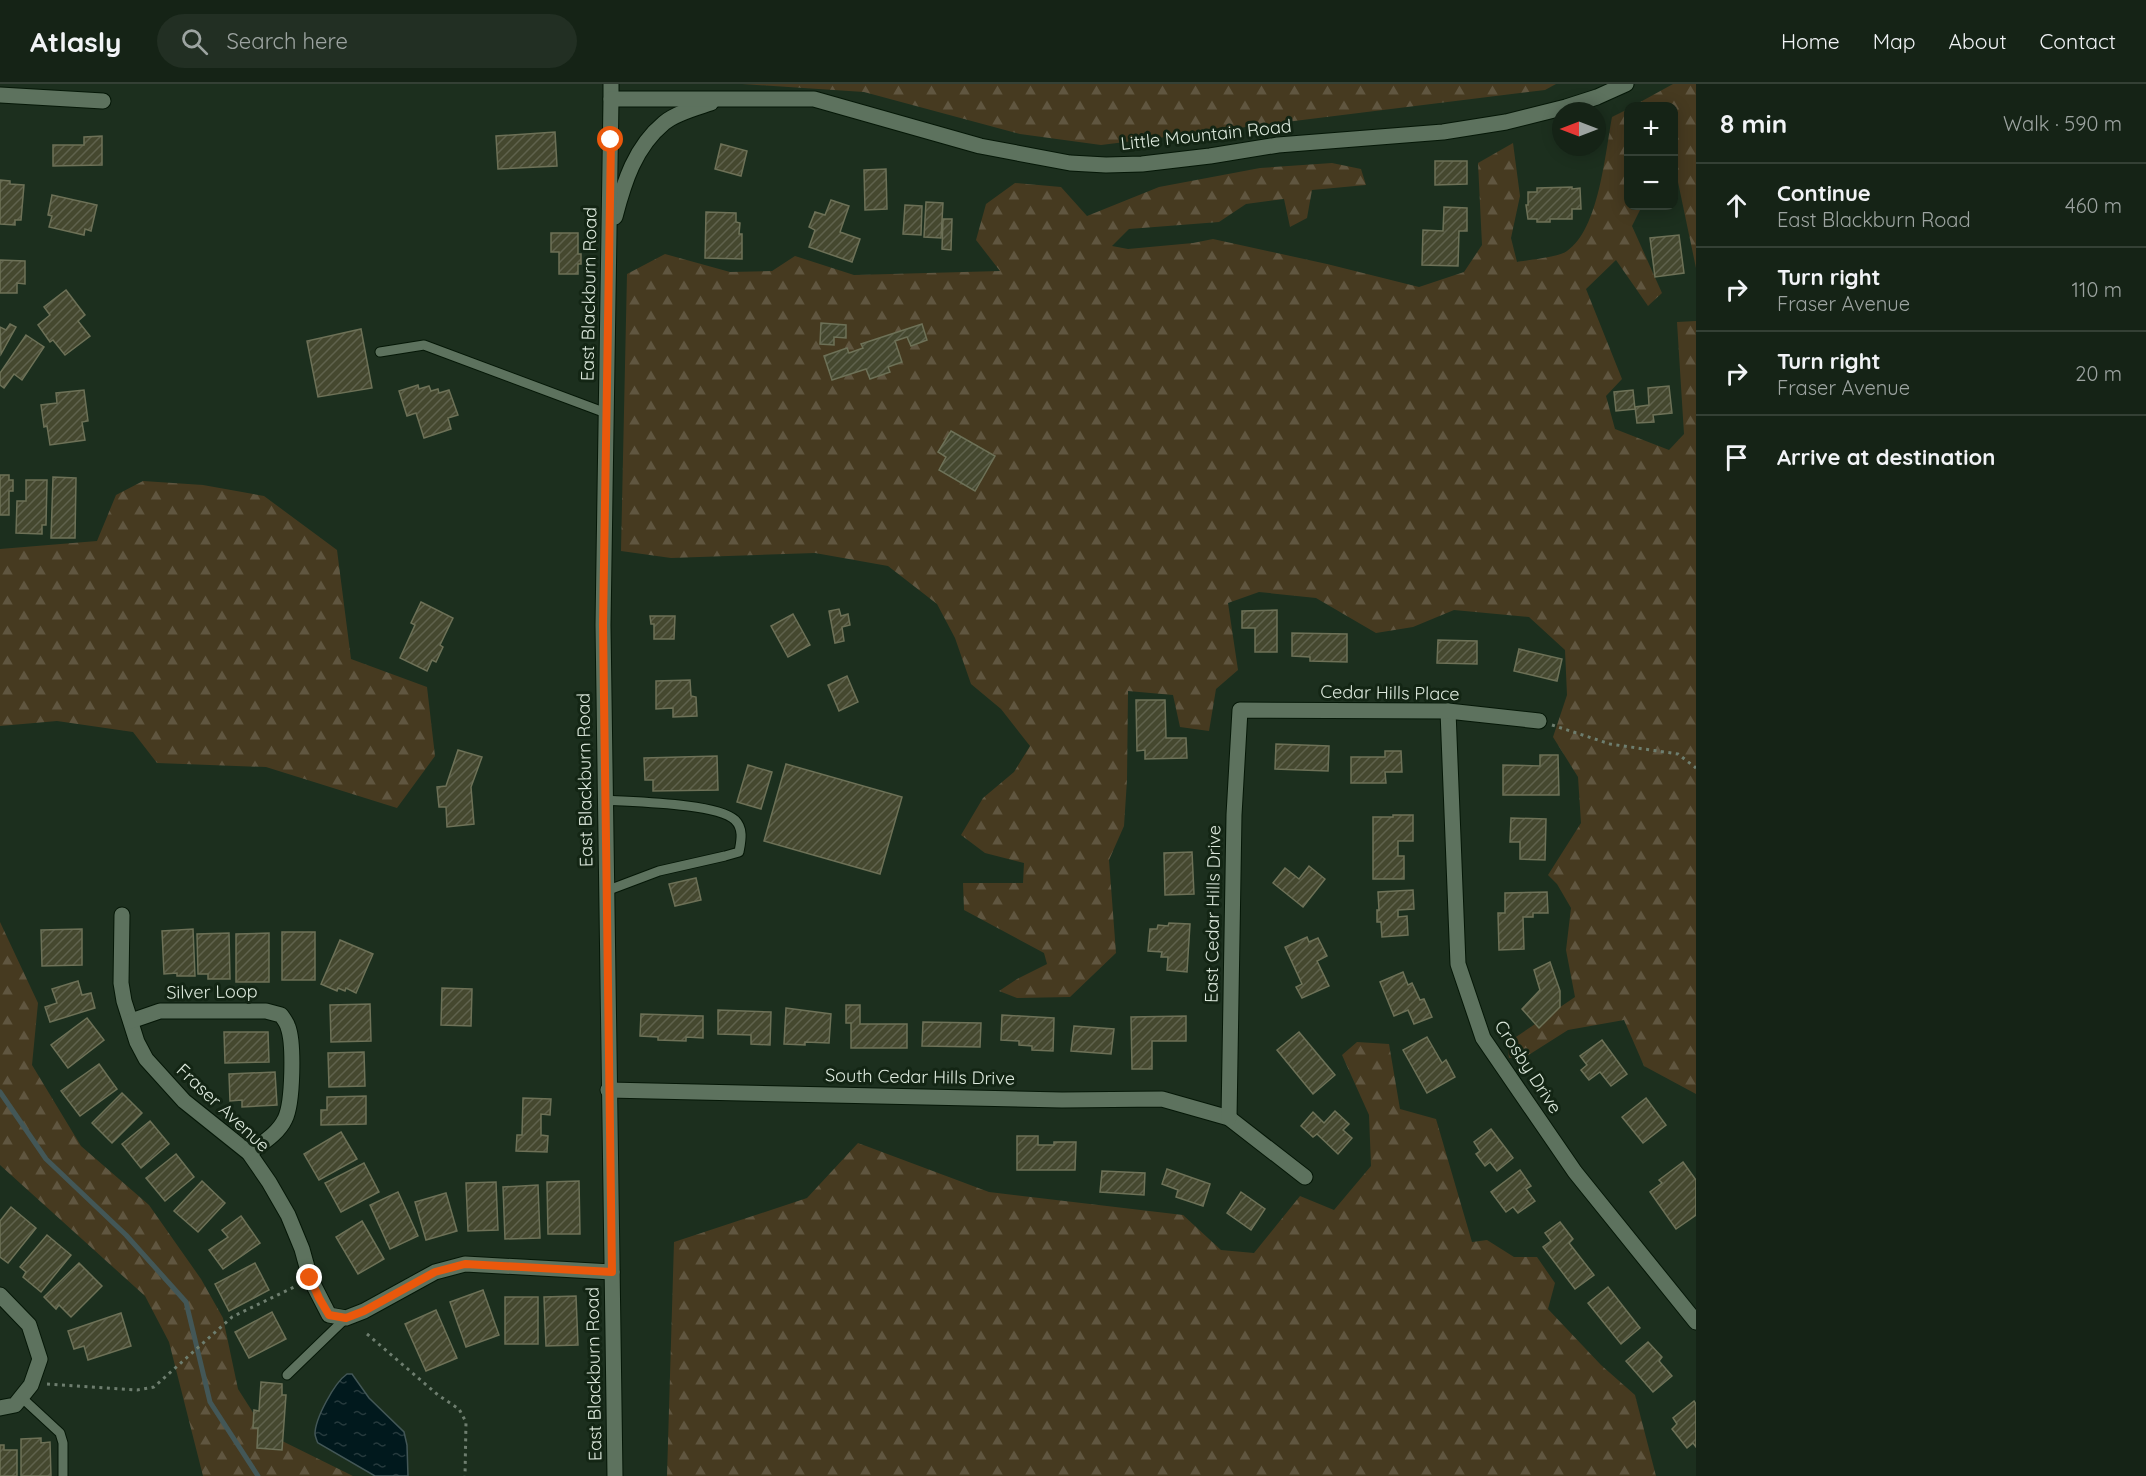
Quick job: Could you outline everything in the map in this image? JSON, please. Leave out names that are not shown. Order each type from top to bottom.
[{"type":"street","name":"Little Mountain Road","points":[[611,91],[722,99],[814,99],[980,146],[1058,161],[1106,165],[1142,164],[1278,146],[1443,132],[1506,122],[1566,107],[1626,84]]},
{"type":"street","name":"East Blackburn Road","points":[[611,91],[603,625],[615,1476]]},
{"type":"street","points":[[8,92],[103,101]]},
{"type":"street","points":[[609,241],[625,181],[642,147],[665,122],[694,108],[722,99]]},
{"type":"street","name":"Cedar Hills Place","points":[[1240,710],[1448,711],[1539,721]]},
{"type":"street","name":"East Cedar Hills Drive","points":[[1229,1118],[1234,815],[1240,710]]},
{"type":"street","name":"Crosby Drive","points":[[1448,711],[1458,964],[1483,1038],[1575,1172],[1696,1322]]},
{"type":"street","name":"Fraser Avenue","points":[[122,915],[123,1001],[137,1042],[146,1059],[184,1101],[249,1153],[288,1215],[319,1298],[329,1315],[346,1318]]},
{"type":"street","name":"Silver Loop","points":[[131,1021],[160,1011],[266,1011],[281,1015],[289,1028],[291,1102],[285,1119],[273,1135],[249,1153]]},
{"type":"street","name":"South Cedar Hills Drive","points":[[608,1090],[1062,1100],[1162,1099],[1229,1118]]},
{"type":"street","points":[[1229,1118],[1305,1177]]},
{"type":"street","points":[[346,1318],[364,1311],[435,1272],[465,1264],[612,1272]]},
{"type":"street","points":[[0,1295],[29,1324],[40,1359],[31,1385],[15,1405],[0,1408]]},
{"type":"lane","points":[[380,352],[424,345],[606,412]]},
{"type":"lane","points":[[605,800],[684,806],[725,814],[736,821],[741,829],[739,852],[659,871],[606,891]]},
{"type":"lane","points":[[287,1375],[346,1318]]},
{"type":"lane","points":[[21,1396],[60,1433],[63,1443],[63,1476]]},
{"type":"path","points":[[1539,721],[1576,735],[1610,744],[1678,754],[1696,768]]},
{"type":"path","points":[[45,1384],[137,1389],[154,1387],[232,1317],[294,1287]]},
{"type":"path","points":[[367,1334],[438,1395],[459,1409],[466,1422],[465,1476]]},
{"type":"green space","points":[[742,84],[1556,84],[1545,90],[1101,145],[1020,134],[864,92]]},
{"type":"green space","points":[[1673,84],[1696,84],[1696,268],[1678,182],[1678,102],[1640,102]]},
{"type":"green space","points":[[1624,111],[1624,210],[1640,210],[1632,226],[1662,293],[1648,306],[1616,260],[1586,289],[1622,379],[1606,396],[1615,429],[1669,450],[1684,434],[1677,322],[1696,321],[1696,1094],[1644,1066],[1624,1020],[1568,1030],[1527,1056],[1509,1058],[1507,1043],[1575,997],[1566,950],[1571,908],[1557,884],[1548,875],[1581,823],[1578,777],[1553,737],[1567,695],[1565,650],[1529,617],[1454,610],[1413,627],[1376,633],[1316,598],[1259,592],[1228,603],[1238,670],[1216,689],[1209,731],[1180,727],[1173,695],[1128,691],[1124,826],[1109,860],[1116,953],[1070,997],[1017,998],[999,991],[1047,964],[1044,953],[964,910],[963,883],[1023,883],[1024,863],[985,853],[961,835],[983,798],[1014,772],[1030,746],[1001,709],[971,684],[955,638],[937,604],[888,566],[815,553],[671,558],[621,551],[627,274],[665,254],[730,272],[772,271],[795,256],[854,275],[1000,271],[976,240],[986,204],[1015,183],[1061,187],[1087,216],[1159,187],[1260,168],[1332,163],[1361,169],[1366,185],[1312,190],[1307,218],[1290,227],[1284,199],[1246,204],[1219,222],[1129,229],[1112,246],[1128,249],[1213,239],[1419,287],[1464,272],[1482,245],[1478,163],[1513,143],[1520,196],[1511,238],[1517,262],[1551,257],[1567,251],[1587,226],[1593,209],[1599,190],[1612,117]]},
{"type":"green space","points":[[143,481],[203,485],[264,496],[337,550],[351,659],[427,687],[435,756],[397,808],[266,767],[157,763],[133,732],[57,721],[0,726],[0,549],[97,541],[116,495]]},
{"type":"green space","points":[[0,922],[38,1003],[32,1065],[81,1146],[149,1205],[201,1279],[223,1318],[238,1389],[266,1433],[353,1476],[203,1476],[169,1342],[145,1296],[0,1165]]},
{"type":"green space","points":[[1357,1042],[1389,1044],[1400,1109],[1436,1119],[1472,1242],[1487,1240],[1514,1257],[1537,1257],[1555,1283],[1548,1309],[1601,1365],[1635,1395],[1656,1476],[667,1476],[674,1242],[807,1198],[858,1143],[989,1192],[1183,1215],[1221,1250],[1254,1253],[1300,1196],[1334,1210],[1371,1166],[1369,1115],[1342,1055]]},
{"type":"water","points":[[347,1374],[352,1374],[369,1398],[404,1432],[407,1445],[408,1476],[375,1476],[318,1442],[315,1434],[322,1411],[331,1393]]},
{"type":"building","points":[[555,132],[557,166],[498,169],[496,136]]},
{"type":"building","points":[[102,136],[102,165],[53,166],[53,145],[84,145],[84,137]]},
{"type":"building","points":[[721,144],[747,151],[741,176],[715,169]]},
{"type":"building","points":[[1435,161],[1467,161],[1467,184],[1435,185]]},
{"type":"building","points":[[886,169],[887,209],[865,210],[864,170]]},
{"type":"building","points":[[0,180],[10,181],[10,184],[24,185],[21,220],[15,220],[15,225],[0,224]]},
{"type":"building","points":[[1572,187],[1572,189],[1580,188],[1581,209],[1572,209],[1572,219],[1550,219],[1550,222],[1537,222],[1537,219],[1528,219],[1526,205],[1528,205],[1528,192],[1537,192],[1537,188]]},
{"type":"building","points":[[52,195],[97,205],[91,231],[85,229],[84,235],[49,227],[52,216],[48,215]]},
{"type":"building","points":[[831,200],[849,206],[840,232],[860,239],[852,262],[809,247],[815,230],[809,227],[815,212],[825,215]]},
{"type":"building","points":[[926,202],[943,203],[941,238],[924,237]]},
{"type":"building","points":[[905,205],[922,206],[921,235],[903,234]]},
{"type":"building","points":[[1444,207],[1467,208],[1467,231],[1459,231],[1458,266],[1422,265],[1423,230],[1443,231]]},
{"type":"building","points":[[706,212],[736,213],[736,222],[740,223],[739,234],[742,234],[742,259],[705,258]]},
{"type":"building","points":[[943,219],[952,219],[951,250],[942,249]]},
{"type":"building","points":[[551,233],[578,233],[578,254],[581,254],[581,264],[578,264],[578,274],[559,274],[559,252],[551,252]]},
{"type":"building","points":[[1679,235],[1684,273],[1655,277],[1650,238]]},
{"type":"building","points":[[0,260],[25,261],[25,284],[17,283],[17,293],[0,293]]},
{"type":"building","points":[[66,290],[85,315],[78,321],[90,336],[65,355],[53,340],[50,342],[38,325],[50,315],[44,307]]},
{"type":"building","points":[[821,323],[846,325],[846,338],[834,337],[834,345],[820,344]]},
{"type":"building","points":[[10,324],[16,327],[1,354],[0,327],[6,330]]},
{"type":"building","points":[[922,324],[927,340],[911,346],[907,337],[895,341],[902,362],[888,367],[890,372],[870,379],[866,369],[832,380],[824,356],[847,348],[849,353],[863,348],[861,344]]},
{"type":"building","points":[[361,329],[372,388],[318,397],[307,341]]},
{"type":"building","points":[[26,335],[44,347],[22,380],[14,374],[4,388],[0,385],[0,373]]},
{"type":"building","points":[[418,385],[419,389],[429,386],[431,391],[438,389],[439,393],[449,390],[458,415],[448,418],[451,429],[424,438],[416,413],[407,416],[399,391]]},
{"type":"building","points":[[1669,386],[1672,413],[1653,415],[1654,422],[1637,423],[1635,407],[1649,405],[1648,388]]},
{"type":"building","points":[[84,390],[88,421],[82,422],[85,440],[50,445],[47,426],[44,427],[41,405],[57,403],[56,393]]},
{"type":"building","points":[[1633,390],[1635,409],[1616,411],[1614,392]]},
{"type":"building","points":[[951,431],[995,456],[975,491],[939,470],[946,457],[938,452]]},
{"type":"building","points":[[0,475],[9,475],[9,480],[13,480],[13,491],[9,491],[9,515],[0,515]]},
{"type":"building","points":[[53,477],[76,478],[75,538],[51,538]]},
{"type":"building","points":[[26,480],[47,480],[46,525],[42,525],[42,534],[16,533],[17,501],[26,501]]},
{"type":"building","points":[[421,602],[453,618],[440,645],[443,647],[436,662],[432,660],[427,671],[400,658],[415,625],[411,623]]},
{"type":"building","points":[[839,609],[841,616],[848,614],[850,625],[842,627],[844,641],[835,643],[829,611]]},
{"type":"building","points":[[1277,610],[1277,652],[1255,652],[1255,628],[1242,628],[1242,611]]},
{"type":"building","points":[[793,614],[810,645],[788,657],[771,626]]},
{"type":"building","points":[[650,616],[675,616],[674,639],[654,639],[654,624],[651,624]]},
{"type":"building","points":[[1292,633],[1347,634],[1347,662],[1310,661],[1310,657],[1292,656]]},
{"type":"building","points":[[1438,640],[1477,641],[1477,664],[1437,663]]},
{"type":"building","points":[[1519,649],[1562,659],[1557,681],[1514,671]]},
{"type":"building","points":[[847,676],[858,702],[839,711],[828,685]]},
{"type":"building","points":[[690,680],[691,696],[696,697],[697,716],[673,717],[673,708],[656,709],[656,681]]},
{"type":"building","points":[[1136,700],[1165,700],[1166,738],[1186,738],[1187,758],[1145,759],[1145,750],[1137,751]]},
{"type":"building","points":[[1276,744],[1329,746],[1328,771],[1275,769]]},
{"type":"building","points":[[458,750],[482,757],[471,787],[474,824],[447,827],[446,807],[439,807],[437,787],[446,786]]},
{"type":"building","points":[[1385,751],[1401,751],[1402,772],[1385,772],[1386,783],[1351,783],[1351,757],[1385,757]]},
{"type":"building","points":[[1540,755],[1558,755],[1559,795],[1503,795],[1503,765],[1540,766]]},
{"type":"building","points":[[717,756],[718,790],[653,791],[653,780],[645,780],[644,758]]},
{"type":"building","points":[[786,764],[902,797],[880,874],[764,841]]},
{"type":"building","points":[[748,765],[772,772],[761,809],[737,802]]},
{"type":"building","points":[[1393,815],[1413,815],[1413,841],[1398,841],[1398,856],[1404,856],[1404,879],[1373,879],[1373,817],[1393,817]]},
{"type":"building","points":[[1511,818],[1546,819],[1545,860],[1520,859],[1520,842],[1510,842]]},
{"type":"building","points":[[1192,852],[1194,894],[1165,895],[1164,853]]},
{"type":"building","points":[[1309,866],[1325,879],[1303,907],[1273,883],[1285,868],[1299,879]]},
{"type":"building","points":[[696,878],[701,900],[675,906],[669,884]]},
{"type":"building","points":[[1413,890],[1414,909],[1398,910],[1398,917],[1407,916],[1408,935],[1382,937],[1381,922],[1377,922],[1378,892]]},
{"type":"building","points":[[1547,892],[1548,913],[1533,913],[1533,917],[1523,917],[1524,949],[1499,950],[1498,913],[1505,913],[1505,893]]},
{"type":"building","points":[[1169,923],[1190,924],[1187,972],[1167,970],[1168,957],[1161,957],[1162,952],[1148,951],[1150,929],[1157,929],[1158,925],[1168,926]]},
{"type":"building","points":[[82,929],[82,965],[42,966],[41,930]]},
{"type":"building","points":[[193,929],[195,976],[177,976],[177,973],[164,974],[162,931]]},
{"type":"building","points":[[282,932],[315,932],[315,980],[282,980]]},
{"type":"building","points":[[229,933],[230,979],[208,979],[208,974],[198,974],[197,934]]},
{"type":"building","points":[[269,933],[269,982],[236,982],[236,934]]},
{"type":"building","points":[[1307,937],[1309,942],[1318,938],[1327,956],[1317,961],[1329,986],[1302,998],[1296,987],[1302,984],[1285,947]]},
{"type":"building","points":[[340,940],[373,954],[356,993],[346,988],[345,991],[338,988],[337,991],[321,984]]},
{"type":"building","points":[[1550,962],[1560,991],[1560,1007],[1539,1028],[1522,1009],[1540,990],[1534,970]]},
{"type":"building","points":[[1403,972],[1408,985],[1412,983],[1420,1000],[1424,999],[1432,1017],[1414,1024],[1408,1010],[1394,1016],[1380,982]]},
{"type":"building","points":[[78,981],[82,995],[91,993],[95,1008],[50,1022],[45,1007],[57,1003],[52,989]]},
{"type":"building","points":[[442,988],[472,989],[471,1026],[441,1025]]},
{"type":"building","points":[[370,1004],[371,1041],[331,1042],[330,1005]]},
{"type":"building","points":[[846,1005],[860,1005],[860,1024],[907,1024],[907,1048],[851,1048],[851,1023],[846,1023]]},
{"type":"building","points":[[786,1008],[831,1014],[829,1043],[784,1044]]},
{"type":"building","points":[[718,1010],[771,1012],[770,1045],[751,1044],[751,1035],[718,1034]]},
{"type":"building","points":[[641,1014],[703,1016],[703,1038],[686,1037],[686,1041],[658,1040],[658,1037],[640,1036]]},
{"type":"building","points":[[1002,1015],[1054,1018],[1053,1051],[1032,1050],[1032,1046],[1019,1045],[1019,1041],[1001,1040]]},
{"type":"building","points":[[1186,1016],[1186,1041],[1152,1041],[1152,1069],[1132,1069],[1131,1017]]},
{"type":"building","points":[[87,1018],[104,1040],[68,1068],[51,1045]]},
{"type":"building","points":[[923,1022],[981,1023],[980,1047],[922,1046]]},
{"type":"building","points":[[1074,1026],[1114,1029],[1111,1054],[1071,1051]]},
{"type":"building","points":[[224,1032],[268,1032],[269,1062],[225,1063]]},
{"type":"building","points":[[1299,1032],[1335,1075],[1313,1094],[1277,1050]]},
{"type":"building","points":[[1427,1037],[1442,1063],[1446,1060],[1455,1077],[1427,1093],[1403,1050]]},
{"type":"building","points":[[1602,1040],[1627,1074],[1611,1086],[1600,1072],[1589,1080],[1581,1070],[1587,1065],[1580,1056]]},
{"type":"building","points":[[364,1052],[365,1086],[329,1087],[328,1053]]},
{"type":"building","points":[[99,1064],[117,1089],[80,1116],[61,1091]]},
{"type":"building","points":[[275,1072],[277,1105],[242,1107],[242,1100],[230,1101],[229,1074]]},
{"type":"building","points":[[122,1093],[142,1113],[112,1143],[92,1123]]},
{"type":"building","points":[[366,1096],[366,1124],[321,1125],[321,1110],[327,1110],[327,1097]]},
{"type":"building","points":[[523,1098],[551,1099],[550,1115],[541,1114],[541,1135],[548,1136],[547,1152],[516,1151],[517,1135],[522,1135]]},
{"type":"building","points":[[1646,1098],[1666,1125],[1643,1143],[1622,1117]]},
{"type":"building","points":[[1335,1111],[1349,1124],[1343,1130],[1352,1138],[1338,1154],[1317,1134],[1313,1137],[1301,1126],[1313,1112],[1324,1123]]},
{"type":"building","points":[[150,1121],[169,1144],[141,1168],[122,1144]]},
{"type":"building","points":[[1491,1129],[1513,1158],[1497,1171],[1490,1162],[1485,1166],[1476,1154],[1480,1151],[1474,1142]]},
{"type":"building","points":[[341,1132],[357,1159],[319,1180],[304,1154]]},
{"type":"building","points":[[1017,1136],[1038,1136],[1038,1145],[1076,1142],[1075,1170],[1017,1170]]},
{"type":"building","points":[[176,1154],[194,1177],[165,1201],[146,1178]]},
{"type":"building","points":[[1683,1162],[1696,1180],[1696,1215],[1676,1229],[1650,1192],[1662,1183],[1659,1180]]},
{"type":"building","points":[[364,1163],[379,1192],[341,1212],[325,1183]]},
{"type":"building","points":[[1167,1169],[1210,1184],[1203,1206],[1176,1197],[1178,1190],[1162,1184]]},
{"type":"building","points":[[1520,1170],[1531,1186],[1526,1189],[1535,1201],[1518,1213],[1513,1207],[1506,1212],[1491,1192]]},
{"type":"building","points":[[1102,1171],[1145,1173],[1144,1195],[1100,1192]]},
{"type":"building","points":[[202,1181],[225,1203],[198,1232],[174,1211]]},
{"type":"building","points":[[579,1181],[580,1234],[548,1234],[547,1182]]},
{"type":"building","points":[[496,1182],[498,1230],[468,1231],[466,1183]]},
{"type":"building","points":[[538,1185],[540,1238],[505,1239],[503,1187]]},
{"type":"building","points":[[398,1192],[418,1236],[390,1249],[370,1205]]},
{"type":"building","points":[[1241,1192],[1265,1209],[1251,1230],[1227,1213]]},
{"type":"building","points":[[446,1193],[457,1231],[426,1240],[415,1202]]},
{"type":"building","points":[[11,1207],[36,1228],[8,1263],[0,1257],[0,1221]]},
{"type":"building","points":[[241,1216],[260,1243],[223,1269],[209,1250],[228,1237],[222,1230]]},
{"type":"building","points":[[362,1221],[384,1259],[358,1274],[336,1237]]},
{"type":"building","points":[[1560,1222],[1573,1239],[1569,1243],[1594,1275],[1575,1289],[1543,1247],[1551,1241],[1545,1233]]},
{"type":"building","points":[[47,1235],[71,1255],[41,1292],[23,1277],[26,1272],[20,1267]]},
{"type":"building","points":[[79,1263],[102,1286],[71,1317],[59,1305],[56,1309],[44,1297]]},
{"type":"building","points":[[255,1263],[269,1290],[229,1311],[215,1284]]},
{"type":"building","points":[[1608,1287],[1640,1328],[1621,1344],[1588,1303]]},
{"type":"building","points":[[483,1290],[499,1335],[466,1347],[450,1302]]},
{"type":"building","points":[[576,1296],[578,1345],[546,1346],[544,1297]]},
{"type":"building","points":[[505,1297],[538,1297],[538,1344],[505,1344]]},
{"type":"building","points":[[436,1310],[457,1358],[426,1371],[405,1324]]},
{"type":"building","points":[[272,1312],[286,1339],[249,1358],[235,1332]]},
{"type":"building","points":[[121,1313],[131,1346],[88,1360],[84,1346],[74,1349],[68,1331]]},
{"type":"building","points":[[1648,1342],[1662,1357],[1659,1361],[1672,1376],[1653,1392],[1626,1361]]},
{"type":"building","points":[[261,1382],[282,1384],[282,1395],[286,1395],[282,1450],[257,1448],[258,1428],[253,1428],[254,1410],[259,1411]]},
{"type":"building","points":[[1694,1401],[1696,1404],[1696,1447],[1693,1443],[1687,1448],[1672,1429],[1677,1424],[1673,1418]]},
{"type":"building","points":[[41,1438],[41,1443],[50,1442],[51,1476],[21,1476],[21,1439]]},
{"type":"building","points":[[0,1445],[4,1445],[4,1450],[17,1450],[17,1476],[0,1476]]},
{"type":"waterway","points":[[0,1092],[46,1159],[126,1235],[186,1302],[210,1402],[258,1476]]},
{"type":"route","points":[[310,1278],[329,1315],[346,1318],[364,1311],[435,1272],[465,1264],[612,1272],[603,625],[611,140]]}]
